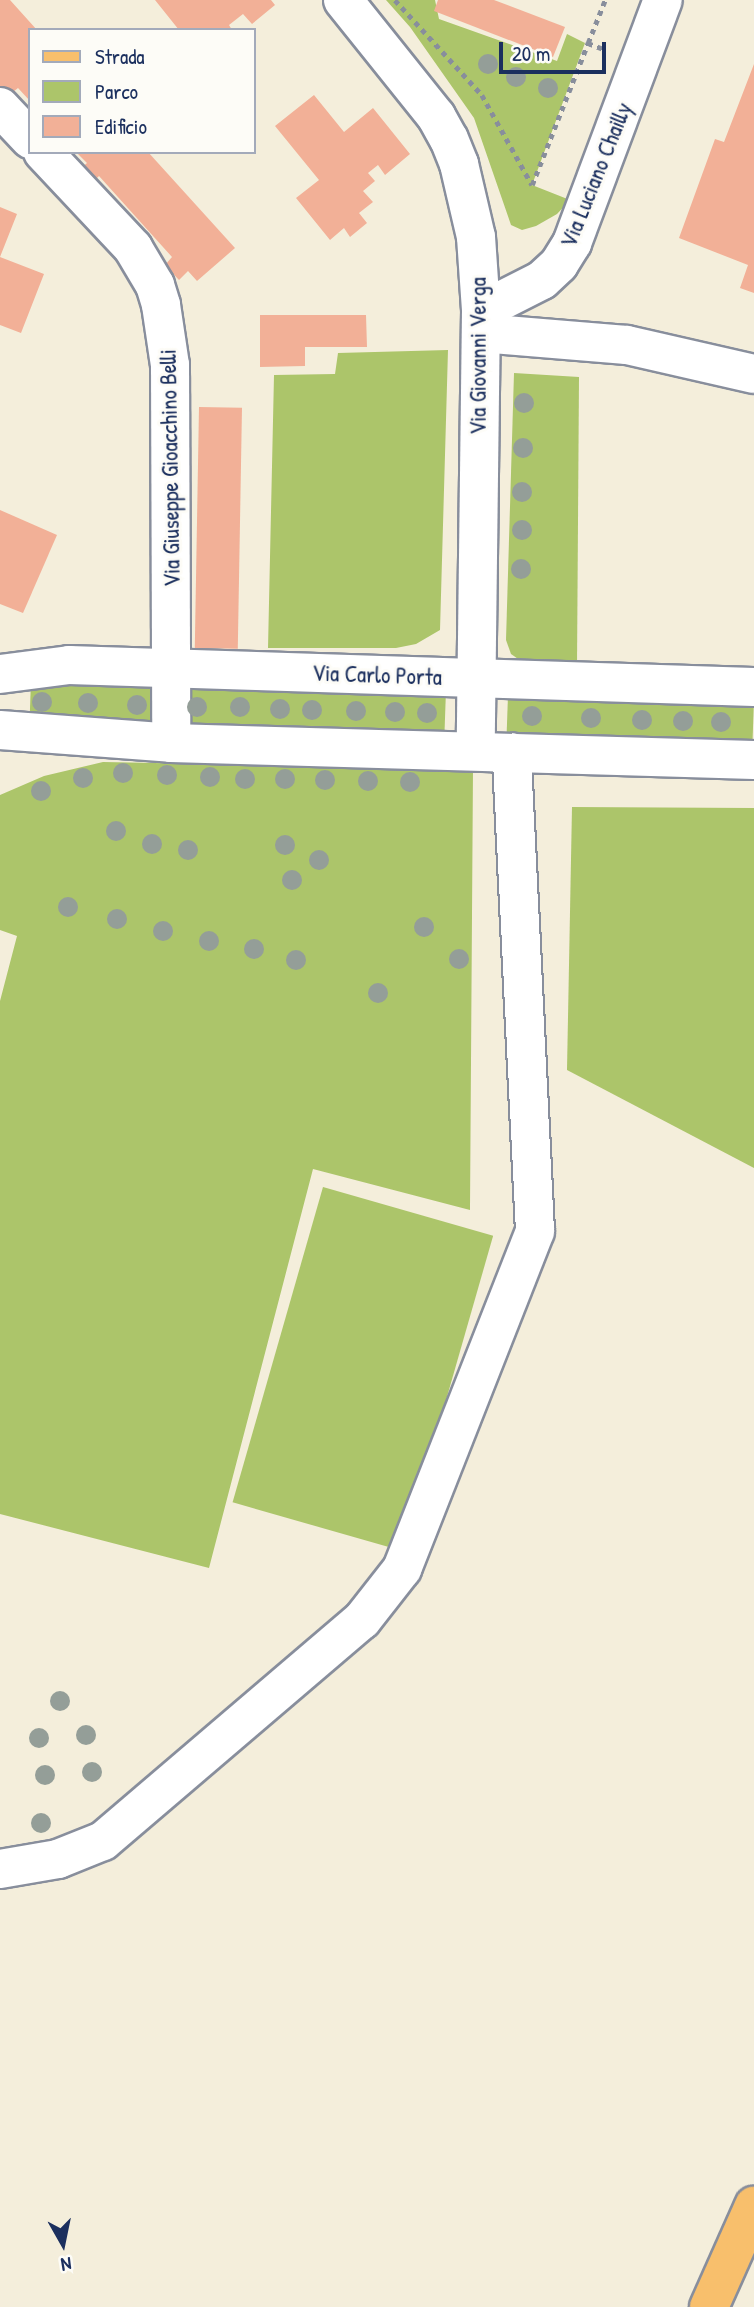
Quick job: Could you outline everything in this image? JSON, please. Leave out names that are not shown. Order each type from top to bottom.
[{"type":"main road","points":[[714,2297],[754,2206]]},
{"type":"street","name":"Via Giovanni Verga","points":[[0,1869],[58,1859],[103,1841],[362,1620],[402,1569],[535,1231],[494,752],[475,678],[481,322],[476,237],[459,164],[436,116],[342,0]]},
{"type":"street","name":"Via Luciano Chailly","points":[[481,322],[542,279],[559,264],[572,243],[663,0]]},
{"type":"street","points":[[0,107],[28,137]]},
{"type":"street","name":"Via Giuseppe Gioacchino Belli","points":[[45,154],[133,248],[155,285],[161,305],[170,365],[171,743]]},
{"type":"street","points":[[481,322],[628,345],[754,374]]},
{"type":"street","name":"Via Carlo Porta","points":[[0,674],[69,665],[754,687]]},
{"type":"street","points":[[0,730],[171,743],[754,760]]},
{"type":"path","points":[[394,0],[482,95],[532,186],[605,0]]},
{"type":"path","points":[[588,43],[640,62]]},
{"type":"green space","points":[[386,0],[435,0],[439,19],[557,61],[567,34],[585,43],[532,185],[570,200],[557,214],[536,226],[522,230],[511,225],[474,118],[410,27]]},
{"type":"green space","points":[[448,350],[440,630],[416,644],[396,648],[268,648],[274,375],[335,374],[338,353]]},
{"type":"green space","points":[[514,373],[579,377],[577,665],[521,661],[511,654],[506,640]]},
{"type":"green space","points":[[31,680],[156,684],[155,722],[30,718]]},
{"type":"green space","points":[[184,685],[446,694],[445,732],[183,723]]},
{"type":"green space","points":[[508,695],[754,704],[752,744],[507,735]]},
{"type":"green space","points":[[103,762],[473,769],[470,1210],[313,1169],[209,1568],[0,1514],[0,1001],[17,936],[0,930],[0,795],[44,776]]},
{"type":"green space","points":[[572,807],[754,808],[754,1168],[567,1070]]},
{"type":"green space","points":[[323,1187],[493,1236],[403,1551],[233,1502]]},
{"type":"building","points":[[0,0],[10,0],[35,28],[28,28],[28,99],[18,88],[8,96],[0,87]]},
{"type":"building","points":[[155,0],[271,0],[275,5],[252,24],[243,14],[229,25],[231,28],[177,28]]},
{"type":"building","points":[[438,0],[494,0],[565,27],[553,57],[434,11]]},
{"type":"building","points":[[754,64],[754,293],[740,288],[748,265],[679,238],[715,139],[724,142]]},
{"type":"building","points":[[314,95],[344,132],[373,108],[410,154],[385,175],[378,165],[368,173],[375,181],[363,191],[373,202],[359,213],[367,223],[350,237],[344,228],[330,240],[296,198],[319,180],[275,126]]},
{"type":"building","points":[[78,154],[150,154],[235,248],[197,281],[188,271],[179,280],[165,265],[172,257],[99,176],[91,184],[79,170],[87,163]]},
{"type":"building","points":[[0,207],[17,214],[0,257]]},
{"type":"building","points":[[0,257],[44,274],[21,333],[0,325]]},
{"type":"building","points":[[260,315],[366,315],[367,347],[305,347],[305,366],[260,367]]},
{"type":"building","points":[[199,407],[242,408],[238,649],[195,648]]},
{"type":"building","points":[[0,510],[57,535],[23,613],[0,604]]}]
